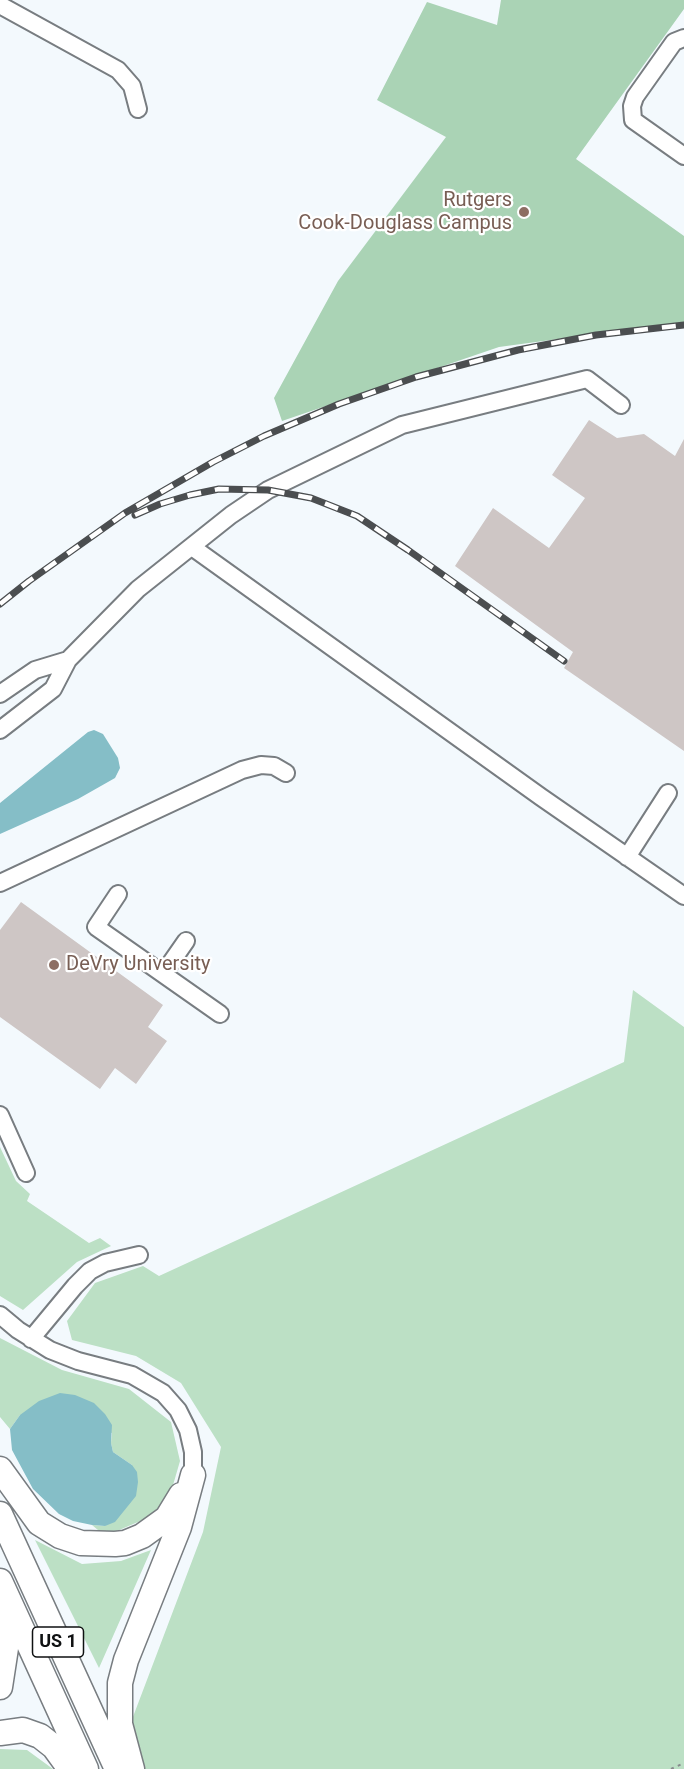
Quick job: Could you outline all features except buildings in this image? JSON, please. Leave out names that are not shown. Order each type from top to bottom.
[{"type":"highway","points":[[0,1469],[39,1523],[70,1540],[104,1545],[125,1543],[151,1531],[160,1524],[167,1518],[193,1475]]},
{"type":"highway","points":[[132,1769],[120,1724],[120,1683],[126,1660],[179,1527],[193,1475]]},
{"type":"highway","name":"US 1","points":[[0,1514],[117,1769]]},
{"type":"highway","name":"US 1","points":[[0,1581],[86,1769]]},
{"type":"highway","points":[[0,1599],[6,1648],[0,1688]]},
{"type":"highway","points":[[0,1733],[23,1730],[40,1736],[54,1747],[70,1769]]},
{"type":"street","points":[[0,5],[118,70],[132,86],[138,109]]},
{"type":"street","points":[[684,38],[674,42],[635,97],[632,106],[633,120],[684,156]]},
{"type":"street","points":[[0,730],[53,689],[68,660],[138,589],[231,515],[268,490],[402,425],[587,379],[621,405]]},
{"type":"street","points":[[192,547],[684,896]]},
{"type":"street","points":[[0,694],[35,670],[68,660]]},
{"type":"street","points":[[0,883],[242,770],[261,765],[274,766],[285,772]]},
{"type":"street","points":[[627,857],[668,793]]},
{"type":"street","points":[[118,894],[96,927],[220,1014]]},
{"type":"street","points":[[163,974],[186,941]]},
{"type":"street","points":[[0,1115],[26,1173]]},
{"type":"street","points":[[31,1339],[90,1271],[105,1263],[139,1255]]},
{"type":"street","points":[[0,1315],[31,1339],[63,1356],[132,1376],[163,1393],[178,1410],[188,1430],[194,1452],[193,1475]]},
{"type":"path","points":[[670,1769],[684,1763]]},
{"type":"green space","name":"Rutgers Cook-Douglass Campus","points":[[501,0],[684,0],[684,9],[576,159],[684,236],[684,322],[499,347],[282,421],[274,398],[338,281],[446,137],[377,100],[427,2],[497,25]]},
{"type":"green space","points":[[633,990],[684,1027],[684,1769],[145,1769],[128,1730],[203,1532],[221,1447],[181,1383],[136,1356],[72,1340],[67,1321],[95,1283],[143,1266],[159,1276],[624,1062]]},
{"type":"green space","points":[[0,1147],[16,1181],[30,1194],[27,1201],[89,1243],[100,1238],[111,1246],[77,1262],[23,1310],[0,1296]]},
{"type":"green space","points":[[0,1338],[62,1370],[129,1389],[171,1422],[180,1461],[169,1499],[145,1519],[105,1536],[92,1525],[105,1526],[132,1465],[113,1452],[112,1433],[20,1415],[10,1429],[0,1417]]},
{"type":"green space","points":[[35,1540],[82,1564],[121,1561],[151,1550],[99,1668]]},
{"type":"green space","points":[[0,1749],[27,1750],[53,1769],[0,1769]]},
{"type":"water","points":[[94,730],[103,734],[118,758],[120,768],[115,778],[78,799],[0,834],[0,803],[88,732]]},
{"type":"water","points":[[60,1393],[75,1395],[94,1403],[105,1414],[112,1425],[113,1452],[132,1465],[137,1472],[136,1496],[115,1522],[105,1526],[73,1521],[59,1514],[33,1489],[12,1450],[10,1429],[20,1415],[39,1401]]},
{"type":"railway","points":[[0,604],[125,513],[213,462],[264,436],[339,404],[416,377],[518,350],[596,335],[684,325]]},
{"type":"railway","points":[[135,515],[160,504],[219,489],[268,490],[311,498],[357,516],[564,661]]},
{"type":"place","name":"Rutgers Cook-Douglass Campus","points":[[524,212]]},
{"type":"place","name":"DeVry University","points":[[54,965]]}]
